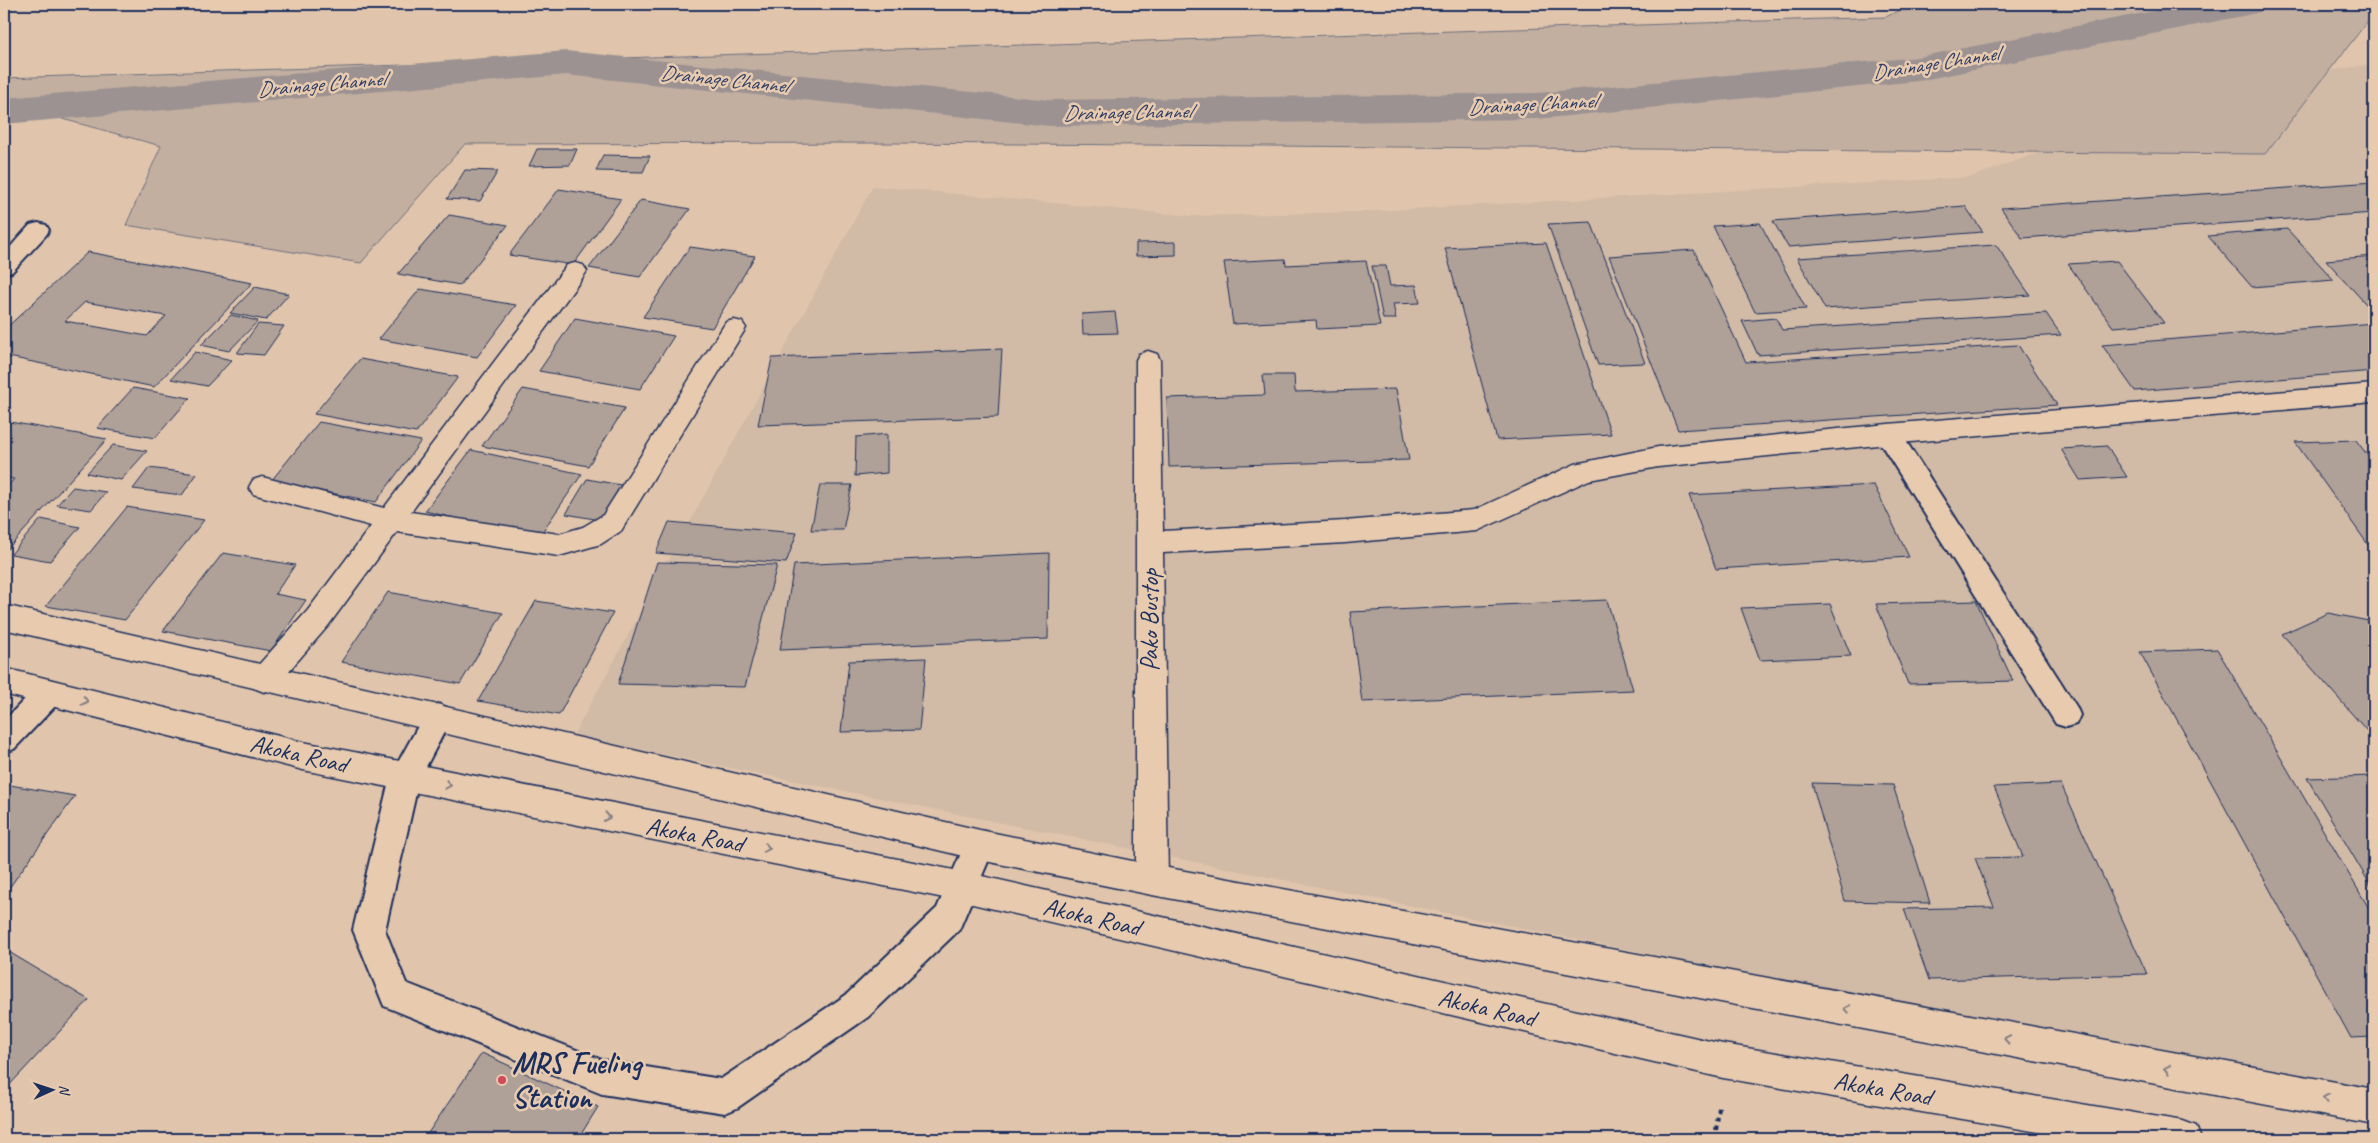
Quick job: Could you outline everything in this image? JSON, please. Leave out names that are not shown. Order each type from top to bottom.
[{"type":"main road","points":[[264,679],[318,618],[576,271]]},
{"type":"main road","points":[[262,487],[390,520],[559,544],[591,536],[612,523],[734,328]]},
{"type":"main road","name":"Pako Bustop","points":[[1148,360],[1152,880]]},
{"type":"main road","points":[[1148,543],[1345,532],[1477,520],[1584,471],[1658,457],[1888,434],[2374,393]]},
{"type":"main road","points":[[4,617],[980,845],[1152,880],[2374,1107]]},
{"type":"main road","name":"Akoka Road","points":[[4,681],[303,756],[964,887],[1723,1061],[2183,1139]]},
{"type":"lane","points":[[4,267],[38,230]]},
{"type":"lane","points":[[1888,434],[2066,715]]},
{"type":"lane","points":[[4,740],[50,692]]},
{"type":"lane","points":[[438,717],[405,777],[369,930],[394,995],[602,1077],[725,1096],[857,1006],[948,919],[964,887],[980,845]]},
{"type":"shaded area","points":[[1911,4],[2374,4],[2374,13],[2265,154],[894,143],[465,144],[361,263],[126,225],[161,146],[4,103],[4,78],[1886,17]]},
{"type":"shaded area","points":[[2374,64],[2374,1096],[2231,1072],[573,736],[873,186],[1191,216],[1358,212],[1972,177],[2218,87]]},
{"type":"building","points":[[537,149],[577,149],[570,165],[529,166]]},
{"type":"building","points":[[603,155],[650,156],[643,172],[596,171]]},
{"type":"building","points":[[465,170],[498,171],[480,201],[447,199]]},
{"type":"building","points":[[2374,182],[2374,213],[2022,238],[2001,208]]},
{"type":"building","points":[[559,189],[621,199],[573,265],[509,255]]},
{"type":"building","points":[[641,200],[690,209],[640,277],[589,268]]},
{"type":"building","points":[[1965,206],[1983,232],[1788,247],[1773,221]]},
{"type":"building","points":[[449,215],[508,225],[460,285],[398,274]]},
{"type":"building","points":[[1591,222],[1645,363],[1598,365],[1548,224]]},
{"type":"building","points":[[1760,223],[1806,309],[1755,312],[1713,226]]},
{"type":"building","points":[[2287,229],[2334,280],[2252,287],[2208,236]]},
{"type":"building","points":[[1176,242],[1176,255],[1136,256],[1136,243]]},
{"type":"building","points":[[1546,243],[1611,434],[1497,440],[1445,248]]},
{"type":"building","points":[[1996,245],[2030,295],[1825,309],[1797,258]]},
{"type":"building","points":[[690,247],[755,256],[712,328],[643,317]]},
{"type":"building","points":[[1694,250],[1746,362],[2018,345],[2057,405],[1678,430],[1609,256]]},
{"type":"building","points":[[88,252],[252,283],[154,387],[4,356],[4,330]],"holes":[[[85,302],[166,316],[147,336],[65,321]]]},
{"type":"building","points":[[2374,256],[2374,313],[2326,260]]},
{"type":"building","points":[[1285,259],[1286,265],[1366,261],[1380,326],[1317,329],[1316,320],[1233,324],[1224,262]]},
{"type":"building","points":[[2117,261],[2164,323],[2113,327],[2068,264]]},
{"type":"building","points":[[1372,266],[1386,266],[1390,286],[1416,285],[1420,303],[1393,304],[1396,319],[1383,319]]},
{"type":"building","points":[[255,287],[289,294],[266,320],[230,313]]},
{"type":"building","points":[[420,289],[516,305],[477,357],[379,339]]},
{"type":"building","points":[[1115,312],[1118,333],[1083,334],[1082,314]]},
{"type":"building","points":[[2046,313],[2061,335],[1758,355],[1742,321],[1776,318],[1782,330]]},
{"type":"building","points":[[231,315],[258,321],[229,351],[201,345]]},
{"type":"building","points":[[575,318],[674,336],[640,389],[539,371]]},
{"type":"building","points":[[2374,323],[2374,371],[2135,391],[2102,345]]},
{"type":"building","points":[[258,324],[284,326],[264,355],[237,353]]},
{"type":"building","points":[[1002,349],[998,417],[758,425],[772,358]]},
{"type":"building","points":[[195,352],[232,360],[207,386],[171,379]]},
{"type":"building","points":[[360,359],[458,377],[416,433],[314,414]]},
{"type":"building","points":[[1263,375],[1294,375],[1295,392],[1396,389],[1409,460],[1169,467],[1167,398],[1265,395]]},
{"type":"building","points":[[133,388],[190,398],[155,438],[97,428]]},
{"type":"building","points":[[523,389],[625,408],[588,466],[482,446]]},
{"type":"building","points":[[4,421],[107,439],[4,553],[4,490],[14,479],[4,478]]},
{"type":"building","points":[[319,422],[421,441],[376,502],[271,481]]},
{"type":"building","points":[[887,434],[887,473],[855,476],[856,437]]},
{"type":"building","points":[[2356,440],[2374,464],[2374,553],[2295,442]]},
{"type":"building","points":[[113,445],[147,451],[121,480],[87,473]]},
{"type":"building","points":[[2107,446],[2127,477],[2080,480],[2061,449]]},
{"type":"building","points":[[471,450],[582,474],[538,538],[425,511]]},
{"type":"building","points":[[149,468],[197,474],[182,495],[133,489]]},
{"type":"building","points":[[587,479],[621,485],[600,520],[566,514]]},
{"type":"building","points":[[820,485],[852,485],[843,530],[811,530]]},
{"type":"building","points":[[1874,485],[1909,557],[1716,569],[1689,495]]},
{"type":"building","points":[[73,487],[106,492],[91,510],[57,505]]},
{"type":"building","points":[[127,507],[204,520],[125,620],[46,606]]},
{"type":"building","points":[[41,519],[80,527],[50,561],[11,554]]},
{"type":"building","points":[[669,522],[797,533],[786,563],[656,553]]},
{"type":"building","points":[[223,553],[295,565],[275,594],[306,600],[271,651],[163,631]]},
{"type":"building","points":[[1049,553],[1048,639],[780,650],[794,565]]},
{"type":"building","points":[[657,562],[777,565],[745,687],[618,684]]},
{"type":"building","points":[[388,592],[503,613],[460,684],[341,662]]},
{"type":"building","points":[[1607,600],[1633,690],[1362,702],[1350,612]]},
{"type":"building","points":[[536,601],[613,613],[559,715],[478,701]]},
{"type":"building","points":[[1976,601],[2013,681],[1908,684],[1876,604]]},
{"type":"building","points":[[1830,604],[1851,656],[1760,660],[1741,608]]},
{"type":"building","points":[[2328,613],[2374,622],[2374,734],[2367,731],[2282,634]]},
{"type":"building","points":[[2217,649],[2374,917],[2374,1037],[2351,1038],[2140,652]]},
{"type":"building","points":[[926,658],[919,730],[841,732],[849,661]]},
{"type":"building","points":[[2374,776],[2374,891],[2307,778]]},
{"type":"building","points":[[1812,783],[1893,785],[1930,903],[1845,901]]},
{"type":"building","points":[[4,784],[75,796],[4,895]]},
{"type":"building","points":[[2061,784],[2147,974],[1929,980],[1904,909],[1994,907],[1975,858],[2023,857],[1994,787]]},
{"type":"building","points":[[4,949],[89,1000],[4,1091]]},
{"type":"building","name":"MRS Fueling Station","points":[[482,1053],[598,1107],[578,1139],[424,1139]]},
{"type":"waterway","name":"Drainage Channel","points":[[4,111],[566,63],[1050,113],[1537,106],[1918,69],[2247,4]]},
{"type":"place","name":"MRS Fueling Station","points":[[502,1080]]}]
